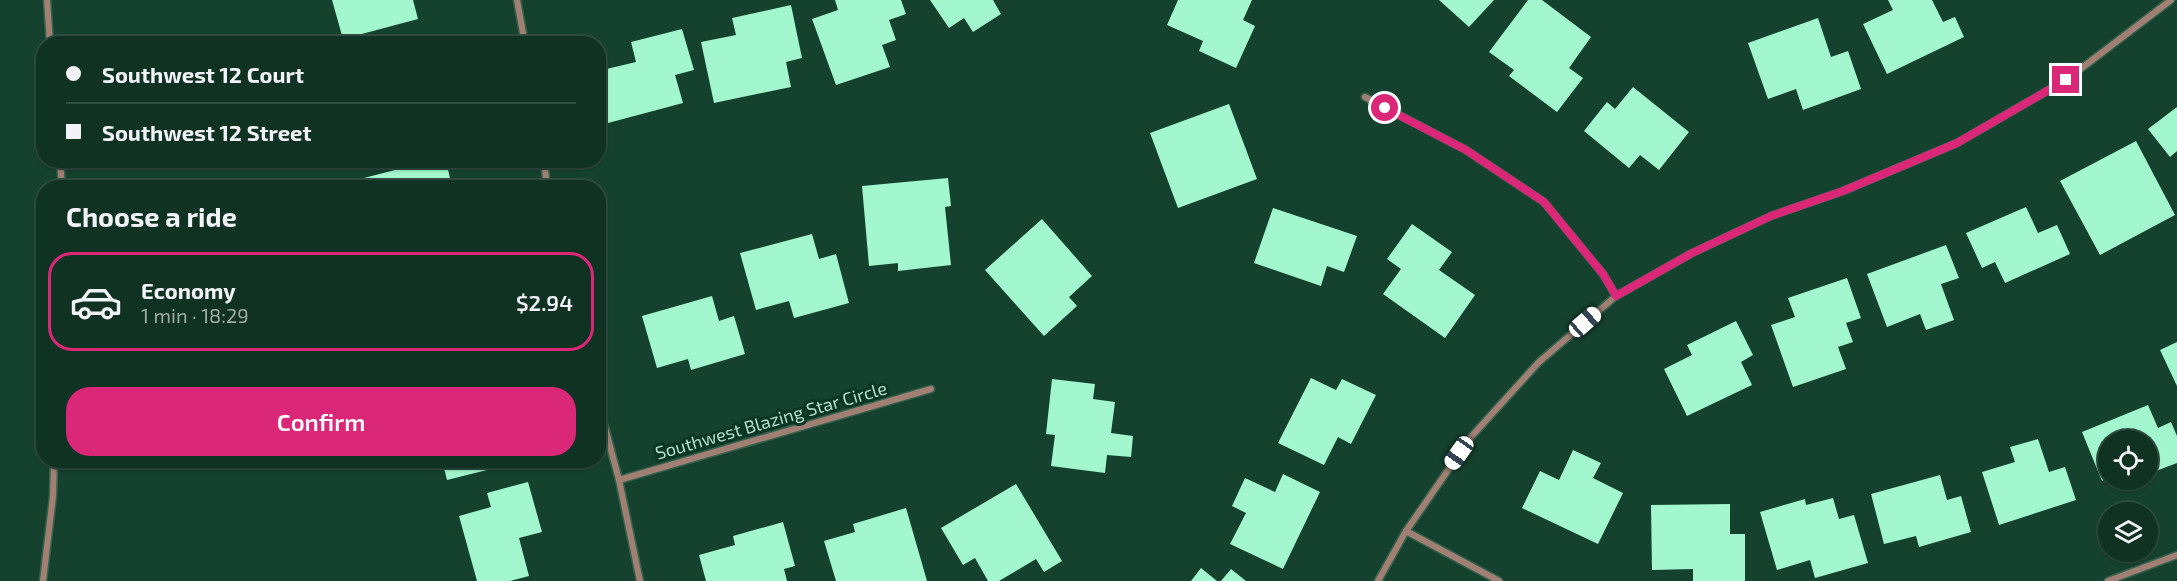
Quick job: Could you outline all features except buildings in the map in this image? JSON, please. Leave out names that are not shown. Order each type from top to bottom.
[{"type":"street","points":[[47,0],[49,36]]},
{"type":"street","points":[[517,0],[524,36]]},
{"type":"street","points":[[1378,581],[1406,531],[1471,436],[1539,362],[1616,296],[1692,253],[1771,216],[1843,191],[1957,143],[2066,80],[2171,0]]},
{"type":"street","points":[[1365,98],[1466,150],[1544,202],[1603,274],[1616,296]]},
{"type":"street","name":"Southwest Blazing Star Circle","points":[[620,480],[931,389]]},
{"type":"street","points":[[606,430],[620,480],[640,581]]},
{"type":"street","points":[[43,581],[53,496],[54,468]]},
{"type":"street","points":[[1406,531],[1499,581]]},
{"type":"street","points":[[2108,581],[2177,555]]},
{"type":"route","points":[[1385,108],[1466,150],[1544,202],[1603,274],[1616,296],[1692,253],[1771,216],[1843,191],[1957,143],[2066,80]]}]
